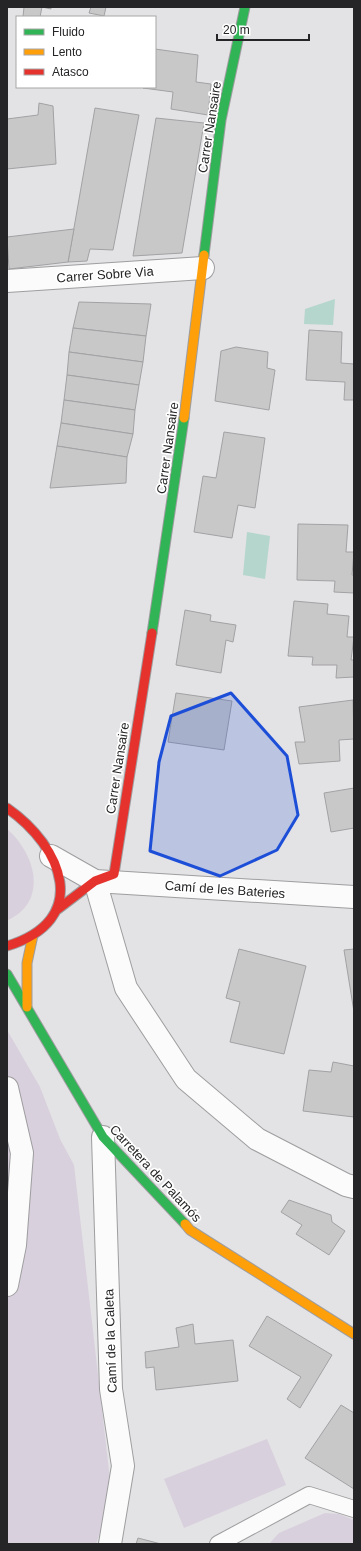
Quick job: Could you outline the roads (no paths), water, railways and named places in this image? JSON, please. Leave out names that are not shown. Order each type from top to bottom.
[{"type":"street","name":"Carrer Nansaire","points":[[95,881],[114,874],[178,465],[221,120],[245,7]]},
{"type":"street","name":"Carrer Sobre Via","points":[[7,281],[203,268]]},
{"type":"street","points":[[7,808],[15,812],[51,856],[58,872],[58,909]]},
{"type":"street","points":[[51,856],[95,881],[126,988],[186,1079],[257,1139],[346,1185],[354,1187]]},
{"type":"street","points":[[7,946],[22,942],[33,935],[50,921],[58,909],[95,881]]},
{"type":"street","name":"Camí de les Bateries","points":[[95,881],[354,897]]},
{"type":"street","points":[[27,1008],[27,963],[33,935]]},
{"type":"street","name":"Carretera de Palamós","points":[[7,974],[103,1137],[190,1230],[354,1334]]},
{"type":"street","points":[[7,1088],[22,1153],[15,1245],[7,1285]]},
{"type":"street","name":"Camí de la Caleta","points":[[103,1137],[111,1389],[123,1466],[114,1529],[110,1544]]},
{"type":"lane","points":[[218,1544],[309,1495],[354,1509]]}]
